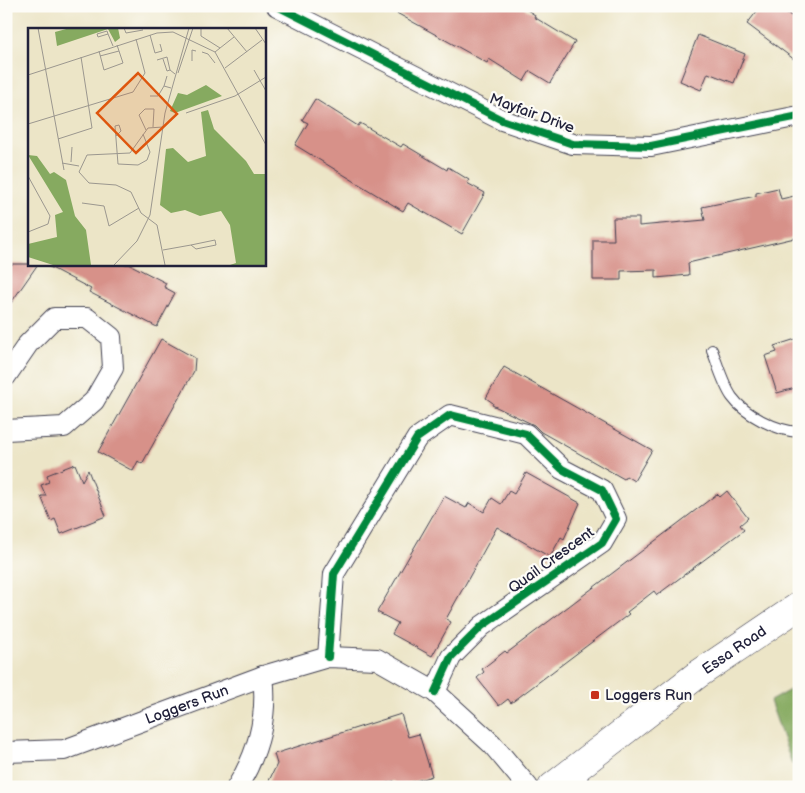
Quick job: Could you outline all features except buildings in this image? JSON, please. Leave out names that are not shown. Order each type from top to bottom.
[{"type":"main road","name":"Essa Road","points":[[552,787],[583,774],[697,675],[799,606]]},
{"type":"street","name":"Mayfair Drive","points":[[277,6],[502,120],[573,144],[651,146],[799,116]]},
{"type":"street","points":[[6,376],[28,344],[54,318],[87,318],[111,337],[114,368],[94,401],[64,427],[6,430]]},
{"type":"street","name":"Quail Crescent","points":[[328,657],[334,574],[417,438],[450,415],[526,434],[562,469],[602,490],[616,519],[602,543],[482,626],[451,657],[435,692]]},
{"type":"street","name":"Loggers Run","points":[[6,752],[64,750],[262,676],[328,657],[377,659],[435,692],[492,744],[528,787]]},
{"type":"street","points":[[237,787],[247,772],[260,736],[266,702],[262,676]]},
{"type":"lane","points":[[712,350],[732,397],[762,422],[785,432],[799,432]]},
{"type":"green space","points":[[799,685],[799,768],[792,764],[770,701]]},
{"type":"cycle path","points":[[277,6],[502,120],[573,144],[651,146],[799,116]]},
{"type":"cycle path","points":[[328,657],[334,574],[417,438],[450,415],[526,434],[562,469],[602,490],[616,519],[602,543],[482,626],[451,657],[435,692]]},
{"type":"place","name":"Loggers Run","points":[[595,695]]}]
